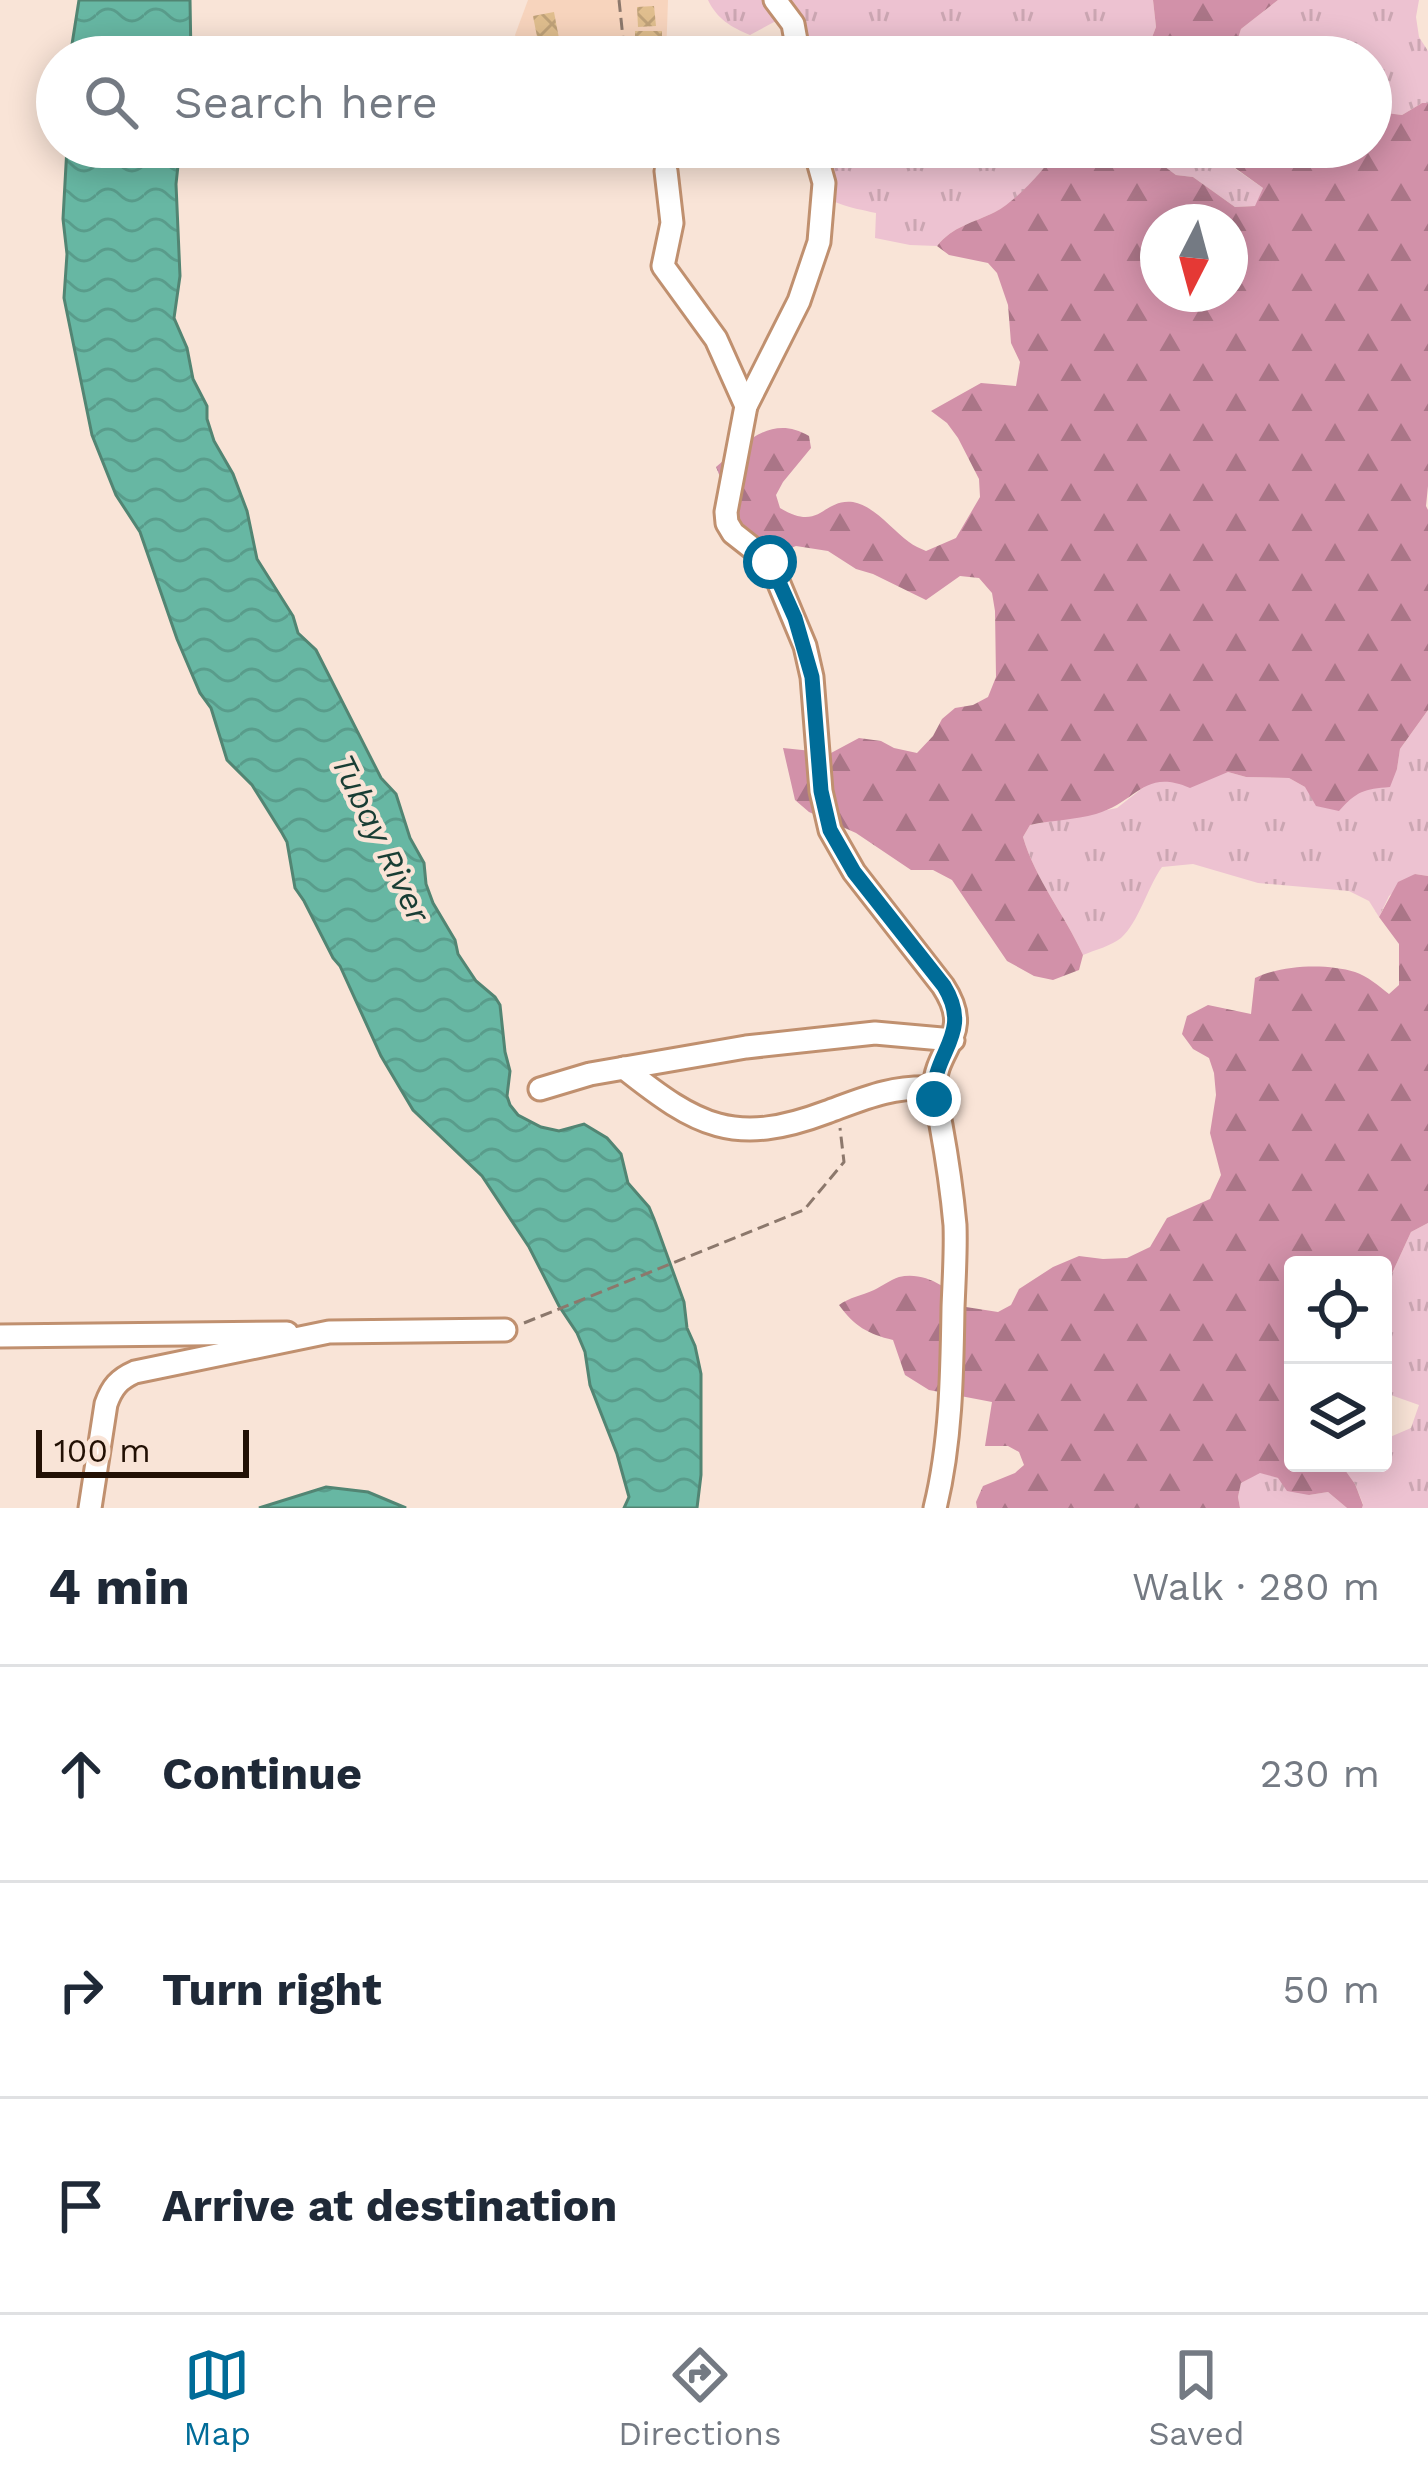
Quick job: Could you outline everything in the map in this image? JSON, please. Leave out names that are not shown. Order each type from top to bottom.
[{"type":"street","points":[[776,0],[787,11],[796,36]]},
{"type":"street","points":[[820,168],[824,183],[819,242],[800,301],[746,406],[729,486],[727,523],[770,562],[805,646],[821,791],[830,830],[854,872],[954,1006],[953,1040],[938,1068],[934,1088],[955,1226],[946,1455],[935,1508]]},
{"type":"street","points":[[666,171],[672,223],[663,266],[716,339],[746,406]]},
{"type":"street","points":[[540,1089],[590,1074],[746,1047],[874,1034],[953,1040]]},
{"type":"street","points":[[624,1068],[696,1119],[742,1129],[816,1116],[873,1094],[934,1088]]},
{"type":"street","points":[[0,1336],[505,1330]]},
{"type":"street","points":[[90,1508],[106,1404],[122,1378],[329,1333]]},
{"type":"path","points":[[619,0],[623,36]]},
{"type":"path","points":[[535,1319],[804,1210],[844,1162],[838,1108]]},
{"type":"shaded area","points":[[528,0],[668,0],[667,36],[515,35]]},
{"type":"green space","points":[[708,0],[1153,0],[1156,27],[1153,36],[788,36],[787,25],[774,22],[750,35],[716,12]]},
{"type":"green space","points":[[1153,0],[1278,0],[1241,29],[1239,36],[1153,36]]},
{"type":"green space","points":[[1278,0],[1419,0],[1419,37],[1428,51],[1428,103],[1402,115],[1392,114],[1392,36],[1239,36],[1241,29]]},
{"type":"green space","points":[[1428,103],[1428,710],[1400,749],[1390,787],[1362,792],[1339,811],[1316,806],[1305,787],[1289,778],[1228,772],[1190,788],[1151,784],[1096,814],[1030,825],[1023,837],[1028,852],[1083,955],[1079,970],[1053,980],[1034,976],[1007,961],[952,880],[933,870],[911,870],[795,800],[783,748],[831,753],[859,738],[917,753],[955,708],[988,697],[996,677],[992,593],[979,578],[960,576],[926,600],[828,551],[796,546],[750,564],[716,467],[759,434],[795,430],[809,436],[811,448],[776,495],[780,508],[804,517],[853,502],[869,508],[926,551],[956,538],[980,497],[979,479],[958,438],[931,411],[981,383],[1016,386],[1020,362],[1011,343],[1008,305],[997,273],[988,263],[949,255],[937,246],[943,239],[1012,200],[1043,168],[1167,168],[1193,177],[1231,204],[1140,204],[1140,312],[1248,312],[1248,206],[1255,206],[1263,188],[1235,168],[1392,168],[1392,114],[1402,115]]},
{"type":"green space","points":[[810,168],[1043,168],[1012,201],[957,229],[937,246],[875,238],[876,213],[833,201]]},
{"type":"green space","points":[[1167,168],[1234,168],[1263,188],[1256,206],[1231,204],[1193,177]]},
{"type":"green space","points":[[1428,710],[1428,876],[1415,874],[1389,896],[1379,917],[1369,901],[1349,891],[1258,883],[1193,864],[1162,867],[1121,938],[1083,955],[1023,837],[1030,825],[1117,808],[1149,783],[1170,779],[1228,772],[1289,778],[1305,787],[1354,794],[1397,769],[1400,749]]},
{"type":"green space","points":[[1415,874],[1428,876],[1428,1223],[1411,1232],[1392,1273],[1392,1256],[1284,1256],[1284,1472],[1346,1472],[1362,1508],[1347,1508],[1328,1492],[1287,1491],[1278,1478],[1260,1473],[1241,1483],[1240,1508],[977,1508],[983,1486],[1024,1465],[1019,1452],[1008,1446],[985,1446],[992,1402],[929,1390],[905,1375],[893,1340],[862,1328],[839,1305],[896,1278],[918,1276],[952,1293],[966,1307],[998,1312],[1011,1305],[1019,1289],[1053,1267],[1079,1256],[1127,1258],[1150,1247],[1167,1218],[1210,1199],[1221,1175],[1210,1133],[1214,1073],[1209,1058],[1193,1049],[1182,1034],[1187,1016],[1208,1005],[1251,1014],[1255,978],[1291,968],[1355,972],[1389,994],[1399,985],[1399,944],[1379,917],[1398,882]]},
{"type":"green space","points":[[1428,1223],[1428,1508],[1362,1508],[1346,1472],[1392,1472],[1392,1436],[1411,1428],[1419,1405],[1392,1395],[1392,1273],[1411,1232]]},
{"type":"green space","points":[[1260,1472],[1309,1495],[1328,1492],[1347,1508],[1240,1508],[1241,1483]]},
{"type":"water","points":[[79,0],[190,0],[191,36],[73,36]]},
{"type":"water","name":"Tubay River","points":[[66,168],[178,168],[180,276],[174,318],[193,379],[207,406],[214,441],[247,511],[257,559],[293,616],[298,633],[316,650],[381,778],[396,794],[424,863],[433,903],[458,954],[500,1005],[510,1105],[541,1127],[559,1131],[584,1124],[607,1138],[621,1154],[628,1183],[649,1207],[684,1302],[701,1374],[697,1508],[624,1508],[629,1497],[577,1333],[482,1176],[413,1110],[295,888],[287,842],[252,785],[227,760],[140,532],[116,495],[92,435],[64,298]]},
{"type":"water","points":[[326,1487],[368,1492],[406,1508],[259,1508]]},
{"type":"building","points":[[654,6],[656,26],[638,27],[637,7]]},
{"type":"building","points":[[554,12],[559,36],[537,36],[533,16]]},
{"type":"building","points":[[635,31],[662,31],[662,36],[635,36]]},
{"type":"route","points":[[770,562],[795,618],[812,677],[821,791],[830,830],[854,872],[944,986],[954,1006],[953,1040],[938,1068],[934,1099]]}]
